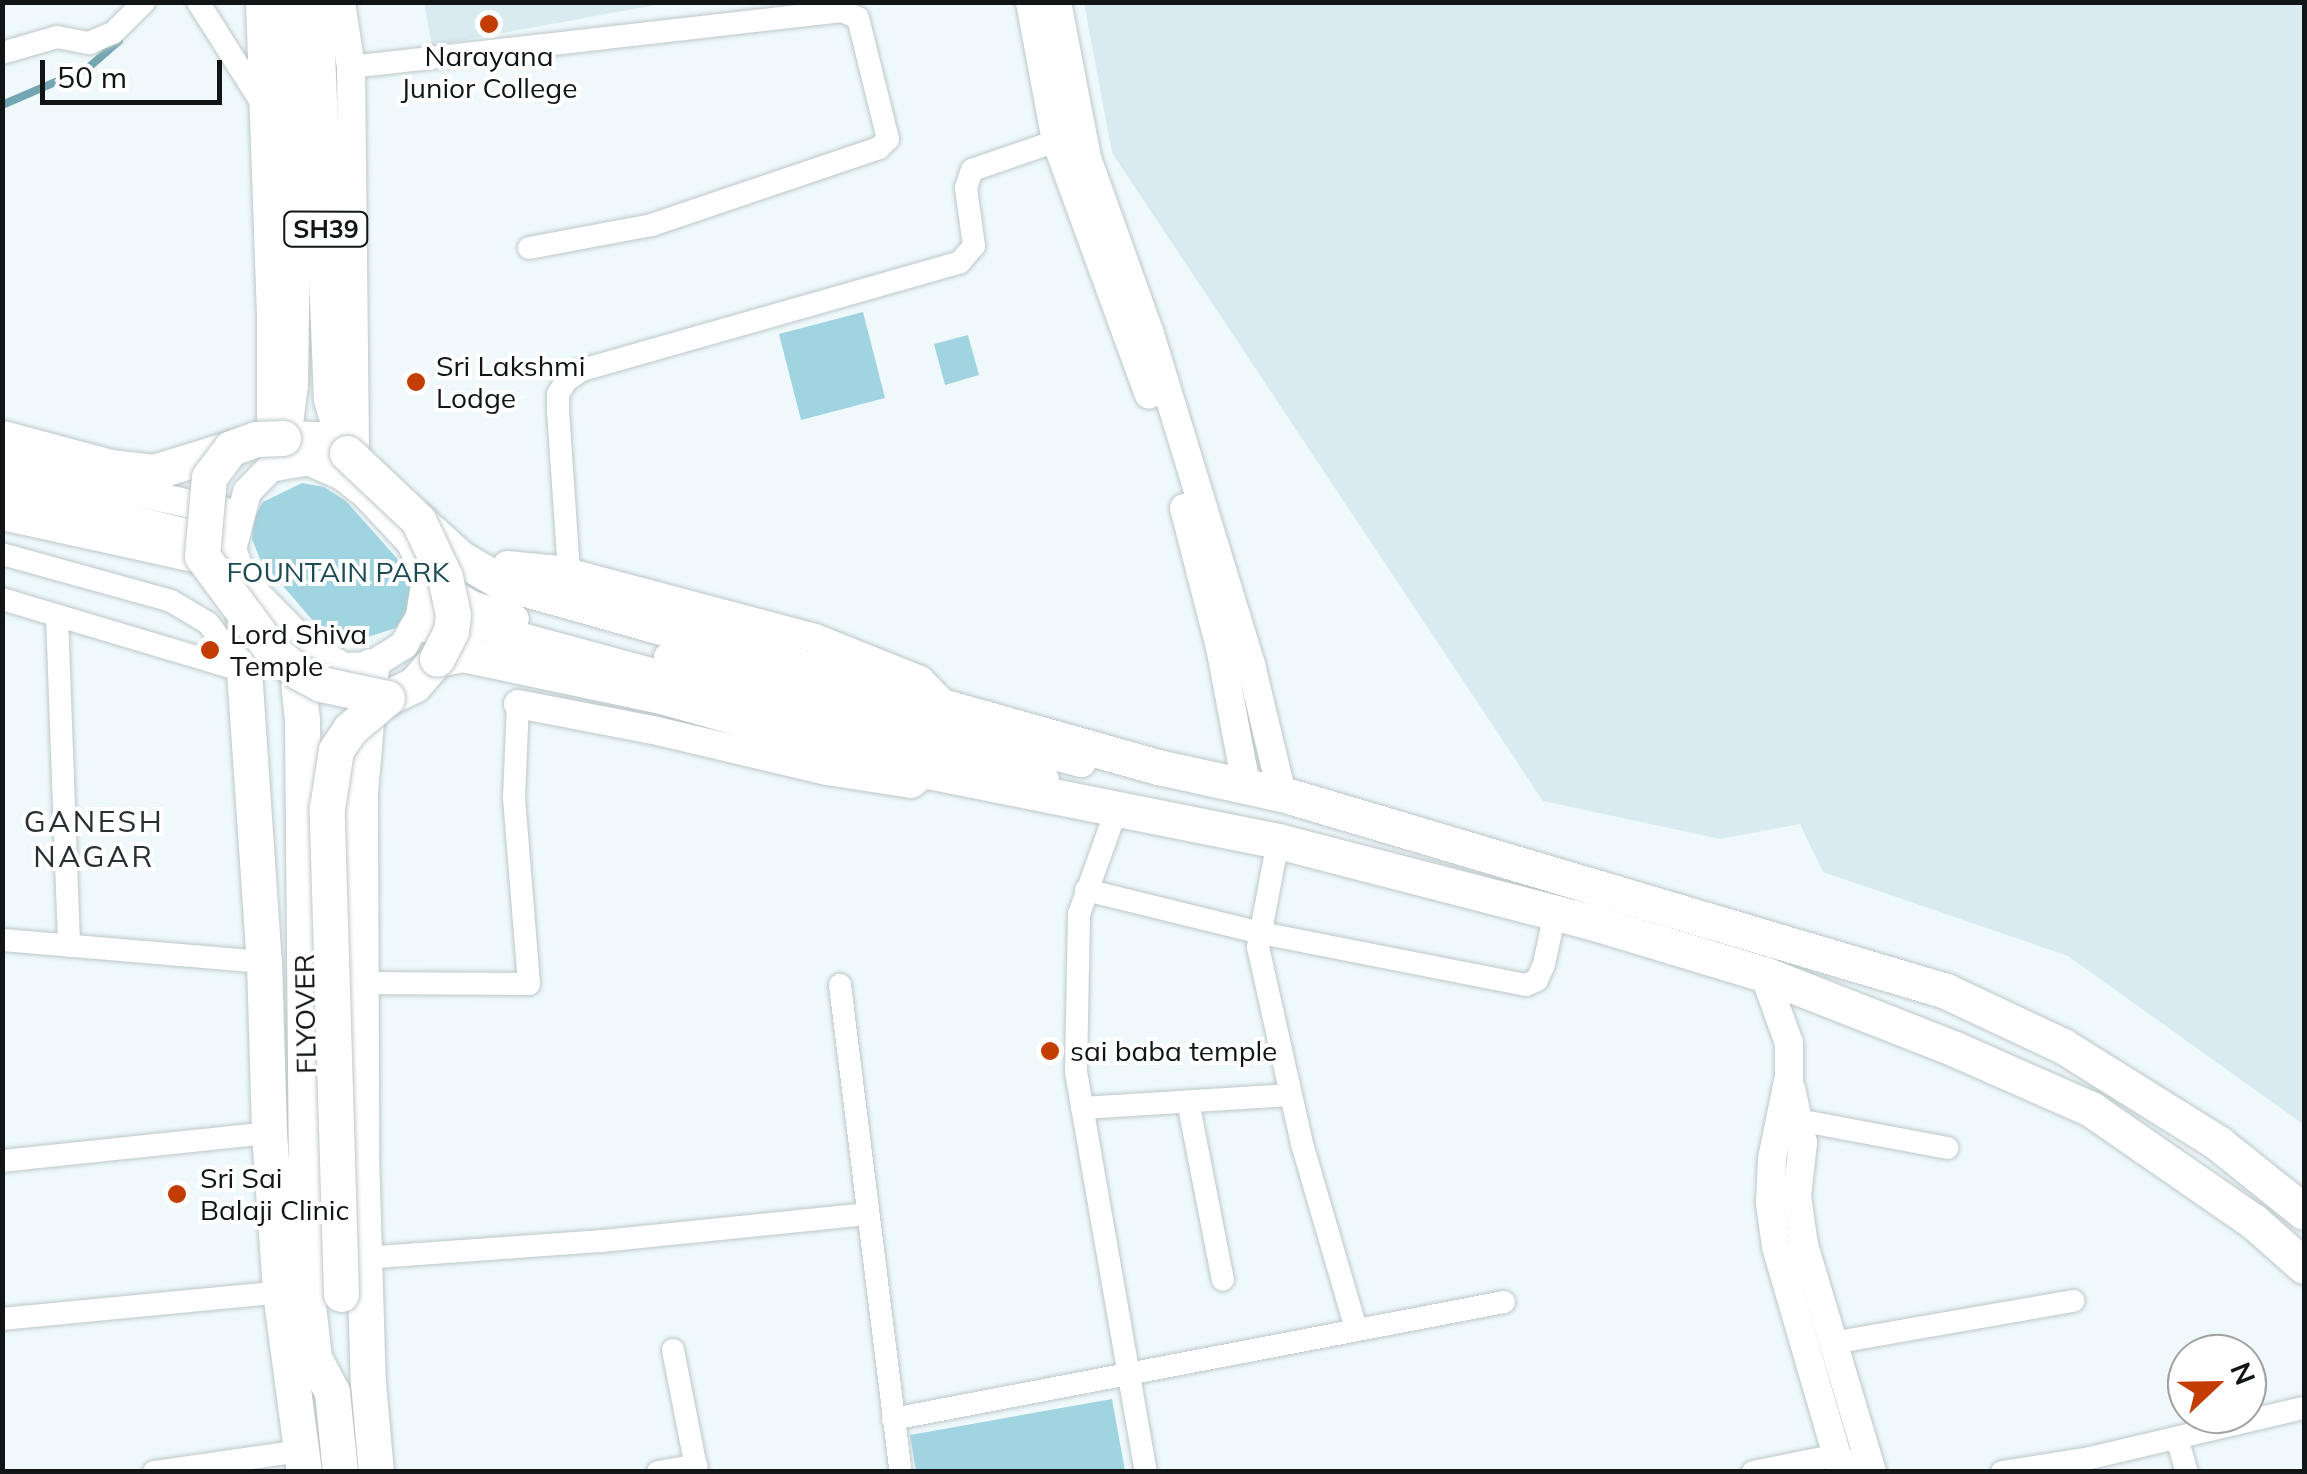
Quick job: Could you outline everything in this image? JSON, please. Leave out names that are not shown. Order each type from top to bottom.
[{"type":"main road","name":"SH39","points":[[276,453],[290,384],[292,259],[284,2]]},
{"type":"main road","name":"SH39","points":[[314,2],[331,399],[347,454]]},
{"type":"main road","points":[[2,438],[110,466],[154,472],[256,439],[276,453],[321,439],[347,454],[460,558],[501,582],[942,703],[1158,767],[1282,794],[1946,992],[2078,1056],[2218,1143],[2304,1212]]},
{"type":"main road","points":[[231,448],[209,478],[218,550],[273,652],[321,684],[386,698]]},
{"type":"main road","points":[[2,512],[218,550]]},
{"type":"main road","points":[[418,520],[445,576],[453,615],[437,659]]},
{"type":"main road","points":[[245,582],[244,671],[264,962],[269,1132],[310,1294],[302,1461]]},
{"type":"main road","points":[[437,659],[462,654],[660,696],[928,771],[1278,840],[1555,913],[1764,974],[1956,1049],[2091,1109],[2253,1222],[2304,1266]]},
{"type":"main road","name":"FLYOVER","points":[[310,1294],[327,808],[336,750],[350,730],[386,698],[414,685],[437,659]]},
{"type":"main road","points":[[371,666],[360,793],[364,1258],[376,1472]]},
{"type":"main road","name":"FLYOVER","points":[[298,671],[302,720],[310,1294],[329,1370],[340,1472]]},
{"type":"street","points":[[2,54],[57,37],[89,43],[113,33],[144,2]]},
{"type":"street","points":[[198,2],[262,106]]},
{"type":"street","points":[[218,550],[247,492],[276,453],[260,2]]},
{"type":"street","points":[[341,2],[351,67],[352,430],[365,494]]},
{"type":"street","points":[[1030,2],[1056,141],[1103,275],[1129,332],[1182,497],[1220,647],[1246,784]]},
{"type":"street","points":[[1057,2],[1087,158],[1150,334],[1252,664],[1282,794]]},
{"type":"street","points":[[351,67],[842,11],[858,18],[888,139],[879,148],[652,225],[528,248]]},
{"type":"street","points":[[569,572],[558,411],[558,394],[566,381],[582,370],[960,262],[974,246],[966,188],[972,170],[1056,141]]},
{"type":"street","points":[[2,487],[218,550],[309,647],[344,667],[371,666],[404,646],[420,616],[426,578],[411,544],[365,494],[342,476],[276,453]]},
{"type":"street","points":[[2,462],[238,514]]},
{"type":"street","points":[[2,554],[171,601],[208,623],[234,652],[244,671]]},
{"type":"street","points":[[507,565],[569,572],[815,638],[920,680],[942,703]]},
{"type":"street","points":[[426,578],[472,605],[572,635],[1103,768],[1158,767]]},
{"type":"street","points":[[2,599],[244,671]]},
{"type":"street","points":[[58,616],[70,946]]},
{"type":"street","points":[[413,628],[485,627],[1096,792],[1134,811],[1086,890],[1080,914],[1076,1044],[1082,1108],[1146,1472]]},
{"type":"street","points":[[362,982],[529,984],[514,798],[518,704],[653,730],[827,772],[910,784],[928,771]]},
{"type":"street","points":[[1278,840],[1258,947],[1291,1095],[1356,1329]]},
{"type":"street","points":[[1086,890],[1261,933],[1526,985],[1537,980],[1544,964],[1555,913]]},
{"type":"street","points":[[2,940],[264,962]]},
{"type":"street","points":[[1764,974],[1789,1042],[1789,1076],[1802,1143],[1797,1196],[1804,1245],[1870,1472]]},
{"type":"street","points":[[840,985],[901,1472]]},
{"type":"street","points":[[1789,1076],[1772,1158],[1772,1218],[1776,1247],[1840,1463]]},
{"type":"street","points":[[1082,1108],[1291,1095]]},
{"type":"street","points":[[1188,1102],[1223,1280]]},
{"type":"street","points":[[1798,1120],[1947,1148]]},
{"type":"street","points":[[2,1161],[269,1132]]},
{"type":"street","points":[[364,1258],[602,1242],[867,1214]]},
{"type":"street","points":[[2,1319],[310,1294]]},
{"type":"street","points":[[1832,1343],[2072,1301]]},
{"type":"street","points":[[893,1419],[1504,1302]]},
{"type":"street","points":[[658,1472],[696,1468],[673,1350]]},
{"type":"street","points":[[2002,1472],[2177,1438],[2304,1408]]},
{"type":"street","points":[[2177,1438],[2187,1472]]},
{"type":"street","points":[[154,1472],[302,1461]]},
{"type":"street","points":[[1753,1472],[1840,1463],[1870,1472]]},
{"type":"shaded area","name":"Narayana Junior College","points":[[424,2],[667,2],[667,3],[432,46]]},
{"type":"shaded area","points":[[1084,3],[2304,3],[2304,1125],[2068,956],[1823,872],[1800,824],[1720,839],[1543,801],[1112,153]]},
{"type":"green space","points":[[863,312],[885,398],[801,420],[779,334]]},
{"type":"green space","points":[[968,335],[979,375],[945,385],[934,344]]},
{"type":"green space","name":"FOUNTAIN PARK","points":[[302,483],[324,487],[346,501],[402,564],[411,590],[409,609],[396,628],[349,643],[319,628],[260,559],[252,539],[254,518],[263,502]]},
{"type":"green space","points":[[1112,1399],[1125,1471],[916,1471],[910,1435]]},
{"type":"waterway","points":[[2,105],[88,68],[119,41]]},
{"type":"place","name":"Narayana Junior College","points":[[489,24]]},
{"type":"place","name":"Sri Lakshmi Lodge","points":[[416,382]]},
{"type":"place","name":"Lord Shiva Temple","points":[[210,650]]},
{"type":"place","name":"sai baba temple","points":[[1050,1051]]},
{"type":"place","name":"Sri Sai Balaji Clinic","points":[[177,1194]]},
{"type":"district","name":"GANESH NAGAR","points":[[94,838]]}]
